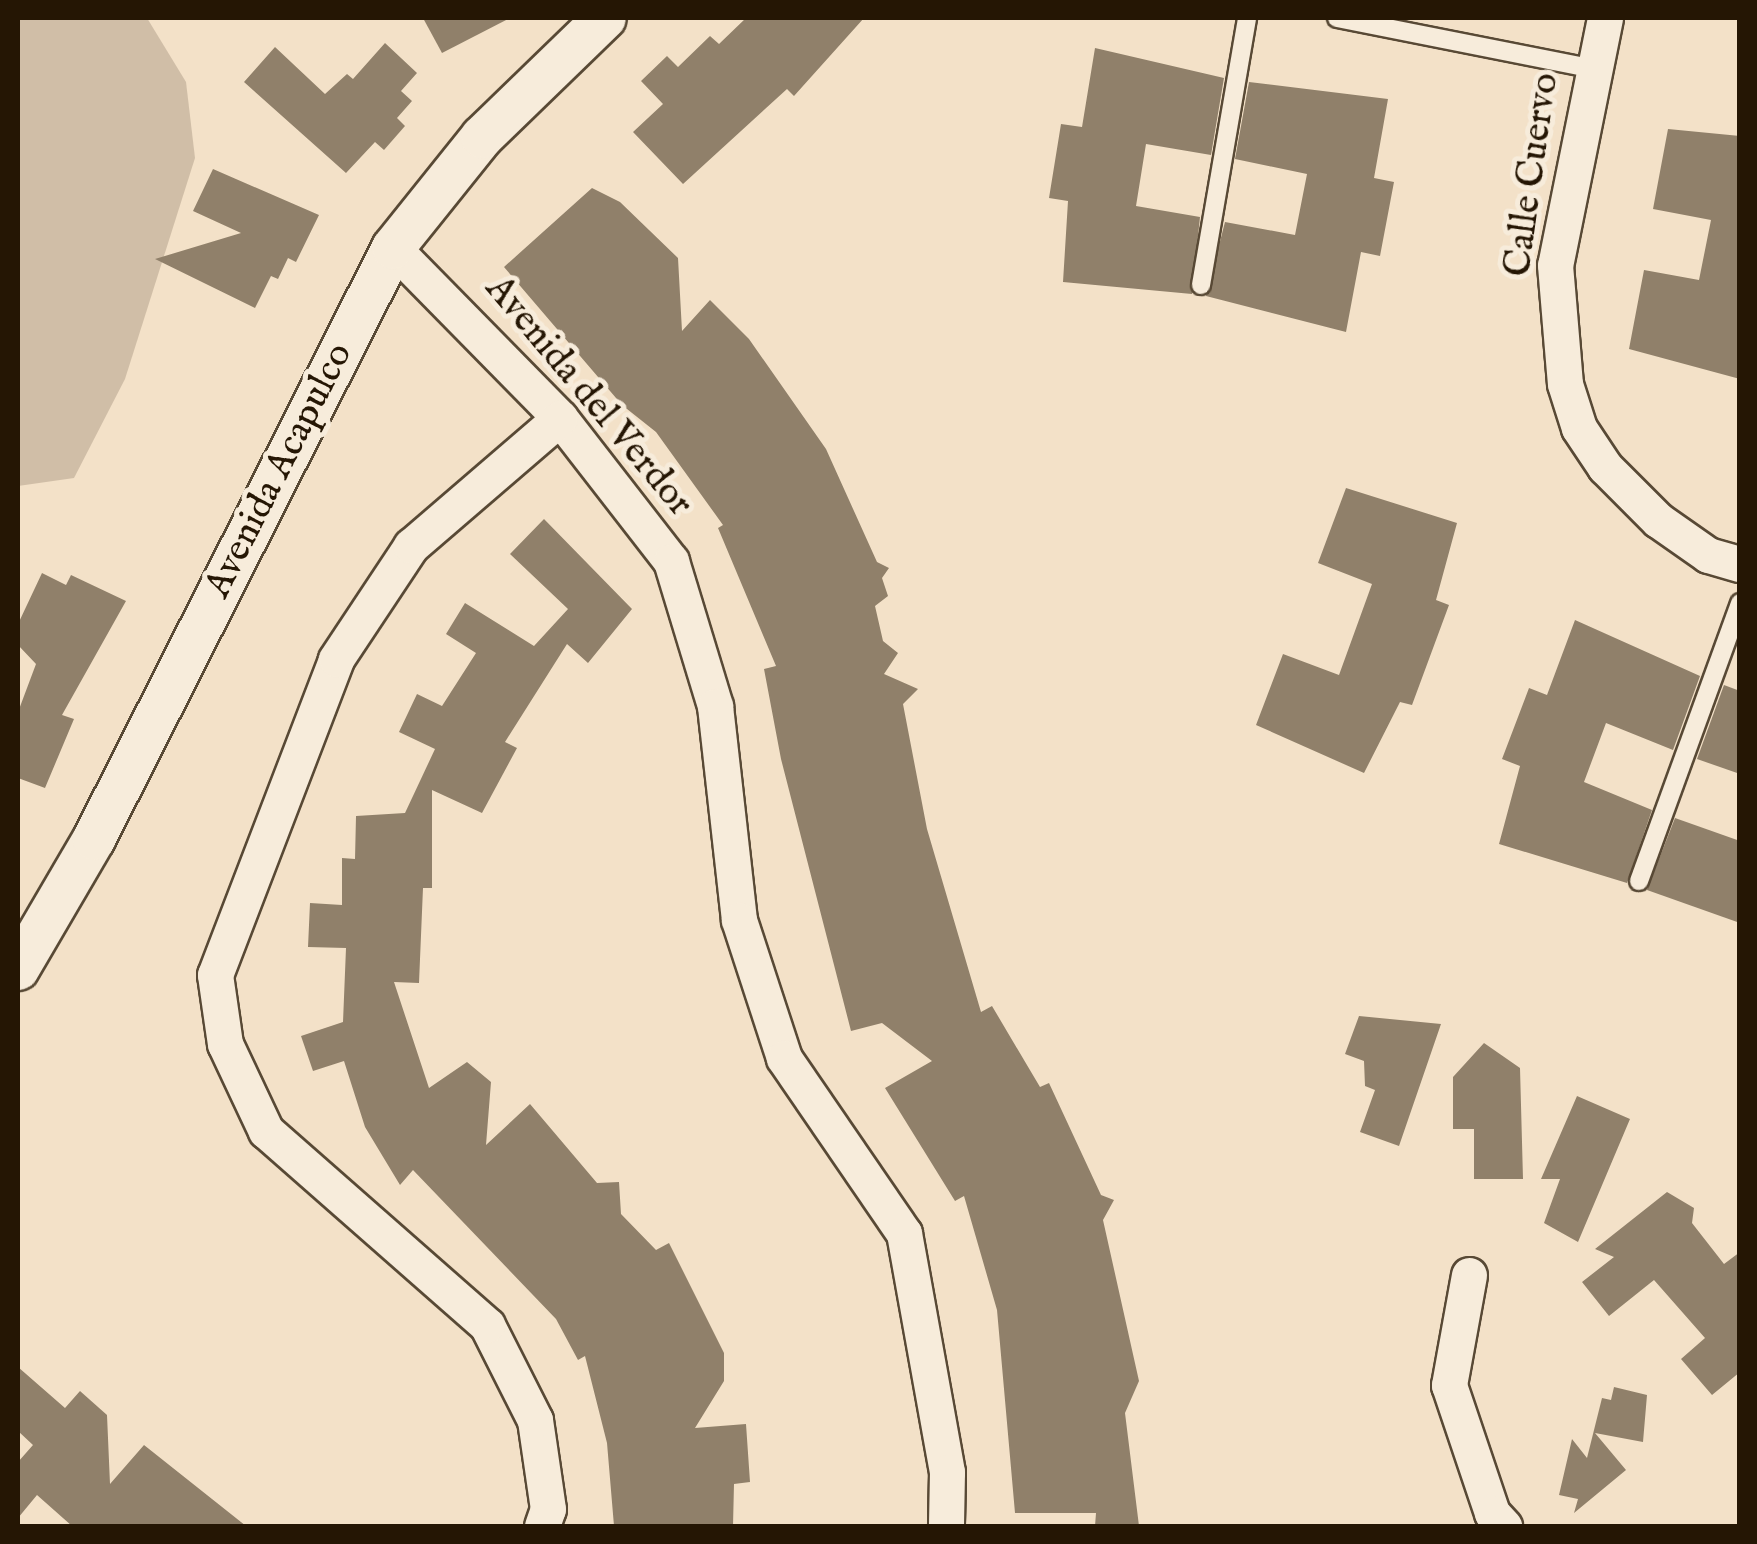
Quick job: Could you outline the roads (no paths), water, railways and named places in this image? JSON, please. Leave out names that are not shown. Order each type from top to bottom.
[{"type":"street","name":"Avenida Acapulco","points":[[18,969],[94,839],[393,248],[482,137],[605,18]]},
{"type":"street","name":"Calle Cuervo","points":[[1606,18],[1590,68],[1555,265],[1565,384],[1579,428],[1605,467],[1658,520],[1708,555],[1740,564]]},
{"type":"street","name":"Avenida del Verdor","points":[[393,248],[560,418],[671,561],[716,706],[739,920],[784,1058],[904,1233],[947,1472],[946,1526]]},
{"type":"street","points":[[542,1526],[548,1510],[535,1420],[487,1325],[266,1131],[224,1044],[214,975],[336,659],[411,546],[560,418]]},
{"type":"street","points":[[1468,1275],[1448,1385],[1492,1512],[1504,1526]]},
{"type":"lane","points":[[1201,285],[1247,18]]},
{"type":"lane","points":[[1337,18],[1590,68]]},
{"type":"lane","points":[[1639,881],[1740,603]]}]
